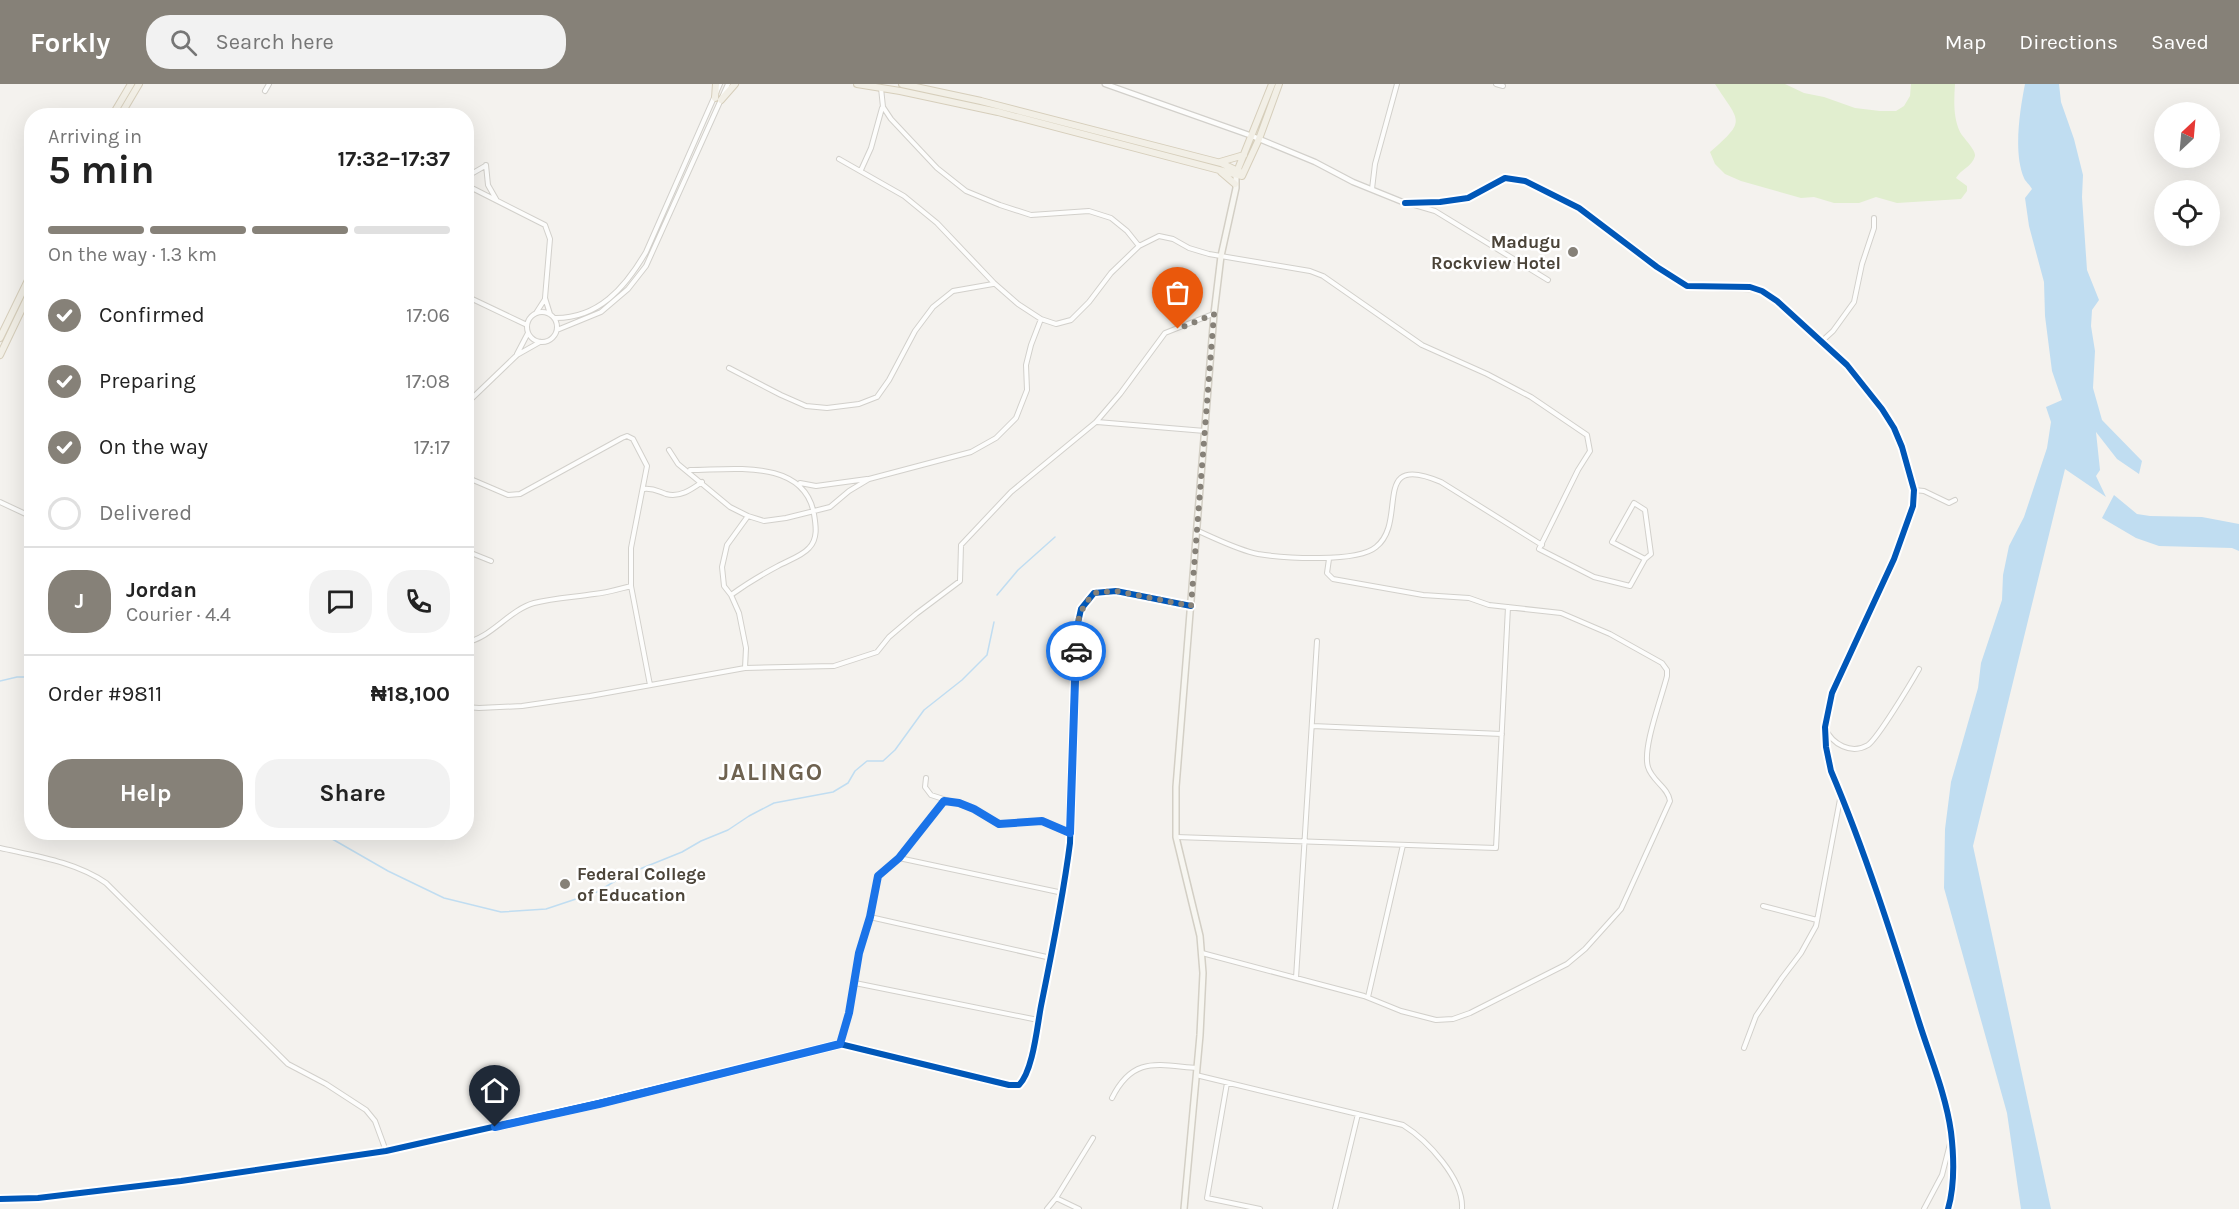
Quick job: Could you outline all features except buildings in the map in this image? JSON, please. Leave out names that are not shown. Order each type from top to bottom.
[{"type":"main road","points":[[117,108],[131,84]]},
{"type":"main road","points":[[125,108],[139,84]]},
{"type":"main road","points":[[716,84],[718,99]]},
{"type":"main road","points":[[718,99],[735,84]]},
{"type":"main road","points":[[857,84],[1009,115],[1219,166],[1244,155]]},
{"type":"main road","points":[[902,84],[981,101],[1219,166],[1240,174]]},
{"type":"main road","points":[[1240,174],[1244,155],[1272,84]]},
{"type":"main road","points":[[1184,1209],[1203,1003],[1202,954],[1198,927],[1176,837],[1176,787],[1214,314],[1221,256],[1235,186],[1259,139],[1279,84]]},
{"type":"main road","points":[[1219,166],[1235,186]]},
{"type":"main road","points":[[0,338],[24,288]]},
{"type":"main road","points":[[0,355],[24,305]]},
{"type":"street","points":[[265,91],[269,84]]},
{"type":"street","points":[[474,396],[517,355],[540,342],[551,340],[557,330],[601,312],[628,289],[652,254],[718,99],[720,84]]},
{"type":"street","points":[[540,342],[532,339],[528,333],[527,325],[531,316],[545,312],[552,316],[576,317],[599,306],[633,273],[646,252],[718,99],[728,84]]},
{"type":"street","points":[[1105,84],[1252,135],[1372,189],[1435,211],[1548,280]]},
{"type":"street","points":[[1372,189],[1375,165],[1396,84]]},
{"type":"street","points":[[1496,84],[1503,86]]},
{"type":"street","points":[[861,170],[871,148],[883,107],[880,87]]},
{"type":"street","points":[[883,107],[922,154],[966,191],[1000,206],[1031,215],[1089,211],[1111,218],[1127,231],[1139,246]]},
{"type":"street","points":[[839,159],[904,196],[937,223],[994,284],[1041,319],[1056,324],[1071,320],[1089,302],[1111,273],[1139,246],[1159,236],[1173,239],[1189,248],[1221,256],[1310,271],[1323,276],[1422,345],[1487,374],[1531,397],[1587,435],[1590,451],[1578,470],[1539,549],[1594,577],[1630,586],[1651,554],[1646,510],[1634,503],[1612,542],[1646,559]]},
{"type":"street","points":[[474,172],[486,165],[488,185],[496,200]]},
{"type":"street","points":[[1405,202],[1440,202],[1468,198],[1505,178],[1525,182],[1590,215],[1678,282],[1698,287],[1757,289],[1777,301],[1847,365],[1894,428],[1914,490],[1913,506],[1907,527],[1883,585],[1832,693],[1825,727],[1827,753],[1910,992],[1943,1098],[1951,1139],[1952,1194],[1948,1209]]},
{"type":"street","points":[[474,189],[545,225],[550,239],[545,298],[557,330]]},
{"type":"street","points":[[1822,341],[1833,331],[1854,302],[1862,264],[1872,239],[1874,219]]},
{"type":"street","points":[[729,368],[806,406],[826,408],[859,404],[877,397],[889,380],[915,331],[933,307],[953,291],[994,284]]},
{"type":"street","points":[[536,313],[545,298]]},
{"type":"street","points":[[474,300],[527,325]]},
{"type":"street","points":[[474,708],[522,706],[745,668],[834,666],[877,652],[916,614],[960,582],[961,545],[1011,492],[1096,422],[1120,394],[1165,333],[1214,314]]},
{"type":"street","points":[[688,470],[749,468],[771,472],[799,483],[816,486],[869,479],[971,452],[996,438],[1016,418],[1027,390],[1026,365],[1041,319]]},
{"type":"street","points":[[517,355],[528,333]]},
{"type":"street","points":[[1096,422],[1205,430]]},
{"type":"street","points":[[474,480],[508,495],[520,494],[627,436],[633,439],[647,466],[631,548],[631,586],[650,685]]},
{"type":"street","points":[[669,450],[678,464],[730,507],[764,522],[830,507],[849,491],[869,479]]},
{"type":"street","points":[[1198,531],[1258,554],[1329,559],[1360,556],[1376,548],[1387,535],[1391,524],[1394,484],[1403,475],[1414,474],[1441,482],[1542,545]]},
{"type":"street","points":[[644,489],[656,488],[665,494],[677,496],[702,482]]},
{"type":"street","points":[[731,595],[808,549],[816,539],[814,512],[810,497],[799,483]]},
{"type":"street","points":[[1914,490],[1924,490],[1949,503],[1955,501]]},
{"type":"street","points":[[0,502],[24,513]]},
{"type":"street","points":[[745,668],[746,648],[739,613],[724,586],[722,567],[727,545],[748,516]]},
{"type":"street","points":[[474,554],[491,561]]},
{"type":"street","points":[[1202,954],[1368,997],[1418,1016],[1436,1020],[1453,1019],[1470,1013],[1567,964],[1585,949],[1621,909],[1668,808],[1669,795],[1650,772],[1646,759],[1667,676],[1667,670],[1662,663],[1578,619],[1561,613],[1489,605],[1469,598],[1424,595],[1333,579],[1327,573],[1329,559]]},
{"type":"street","points":[[474,640],[515,610],[535,603],[599,594],[631,586]]},
{"type":"street","points":[[0,1199],[38,1198],[181,1181],[386,1151],[599,1104],[840,1044],[945,1071],[1009,1085],[1019,1085],[1025,1079],[1063,892],[1070,833],[1076,632],[1081,609],[1094,593],[1116,591],[1191,606]]},
{"type":"street","points":[[1176,837],[1496,848],[1508,607]]},
{"type":"street","points":[[1296,978],[1317,641]]},
{"type":"street","points":[[1825,727],[1830,737],[1839,745],[1854,749],[1869,744],[1919,669]]},
{"type":"street","points":[[1312,726],[1502,734]]},
{"type":"street","points":[[926,778],[926,788],[931,795],[974,809],[999,824],[1042,821],[1070,833]]},
{"type":"street","points":[[1744,1048],[1756,1016],[1801,954],[1816,926],[1841,794]]},
{"type":"street","points":[[840,1044],[849,1013],[859,953],[870,917],[878,876],[899,858],[944,801]]},
{"type":"street","points":[[1368,997],[1403,845]]},
{"type":"street","points":[[0,848],[56,861],[91,873],[106,883],[288,1064],[326,1084],[366,1110],[375,1121],[386,1151]]},
{"type":"street","points":[[899,858],[1063,892]]},
{"type":"street","points":[[1763,906],[1817,920]]},
{"type":"street","points":[[870,917],[1051,958]]},
{"type":"street","points":[[855,983],[1038,1020]]},
{"type":"street","points":[[1112,1098],[1128,1073],[1141,1066],[1197,1068]]},
{"type":"street","points":[[1197,1076],[1403,1125],[1417,1134],[1434,1152],[1457,1184],[1463,1199],[1462,1209]]},
{"type":"street","points":[[1227,1083],[1207,1198],[1260,1209]]},
{"type":"street","points":[[1335,1209],[1358,1114]]},
{"type":"street","points":[[1047,1209],[1093,1138]]},
{"type":"street","points":[[1924,1209],[1942,1175],[1951,1139]]},
{"type":"street","points":[[1056,1198],[1078,1209]]},
{"type":"green space","points":[[1715,84],[1785,84],[1804,93],[1824,97],[1855,108],[1896,111],[1904,106],[1910,96],[1911,84],[1955,84],[1956,120],[1960,132],[1975,154],[1971,163],[1956,178],[1967,186],[1967,191],[1961,199],[1897,203],[1876,197],[1859,203],[1834,203],[1814,197],[1801,198],[1741,181],[1725,174],[1715,164],[1710,152],[1730,133],[1736,120],[1730,106]]},
{"type":"water","points":[[2025,84],[2059,84],[2061,102],[2083,175],[2082,197],[2087,270],[2099,300],[2092,310],[2091,326],[2095,351],[2093,388],[2102,420],[2142,461],[2139,474],[2117,459],[2096,432],[2100,470],[2096,476],[2106,497],[2065,469],[1973,846],[2051,1209],[2021,1209],[2007,1113],[1944,888],[1945,829],[1951,782],[1978,688],[1981,663],[2002,600],[2003,575],[2009,546],[2024,517],[2047,448],[2051,422],[2046,407],[2062,400],[2052,371],[2045,316],[2044,282],[2029,226],[2025,198],[2032,189],[2024,178],[2019,156],[2020,118]]},
{"type":"water","points":[[2114,495],[2137,514],[2202,517],[2239,524],[2239,551],[2232,548],[2159,546],[2136,538],[2102,518]]},
{"type":"waterway","points":[[997,595],[1018,570],[1055,537]]},
{"type":"waterway","points":[[334,840],[388,871],[444,898],[501,912],[546,909],[597,892],[625,875],[728,830],[774,803],[833,792],[848,783],[855,771],[867,761],[883,761],[895,750],[924,710],[962,680],[987,655],[994,622]]},
{"type":"waterway","points":[[0,681],[24,677]]},
{"type":"cycle path","points":[[1405,203],[1468,198],[1505,178],[1525,181],[1579,208],[1657,267],[1687,286],[1750,287],[1762,291],[1777,301],[1847,365],[1894,428],[1914,490],[1913,506],[1894,559],[1832,693],[1825,727],[1826,747],[1831,771],[1878,895],[1945,1104],[1951,1132],[1953,1161],[1953,1181],[1948,1209]]},
{"type":"cycle path","points":[[0,1199],[38,1198],[181,1181],[386,1151],[599,1103],[840,1044],[1009,1085],[1019,1085],[1028,1070],[1034,1048],[1061,905],[1070,843],[1076,632],[1081,609],[1094,593],[1116,591],[1191,606]]},
{"type":"way so far","points":[[1076,651],[1076,632],[1081,609],[1094,593],[1116,591],[1191,606],[1214,314],[1178,329]]},
{"type":"place","name":"Madugu Rockview Hotel","points":[[1573,252]]},
{"type":"place","name":"Federal College of Education","points":[[565,884]]},
{"type":"district","name":"JALINGO","points":[[771,772]]},
{"type":"route","points":[[495,1127],[599,1104],[840,1044],[849,1013],[859,953],[868,927],[873,892],[878,876],[899,858],[944,801],[959,803],[974,809],[999,824],[1042,821],[1070,833],[1076,651]]}]
